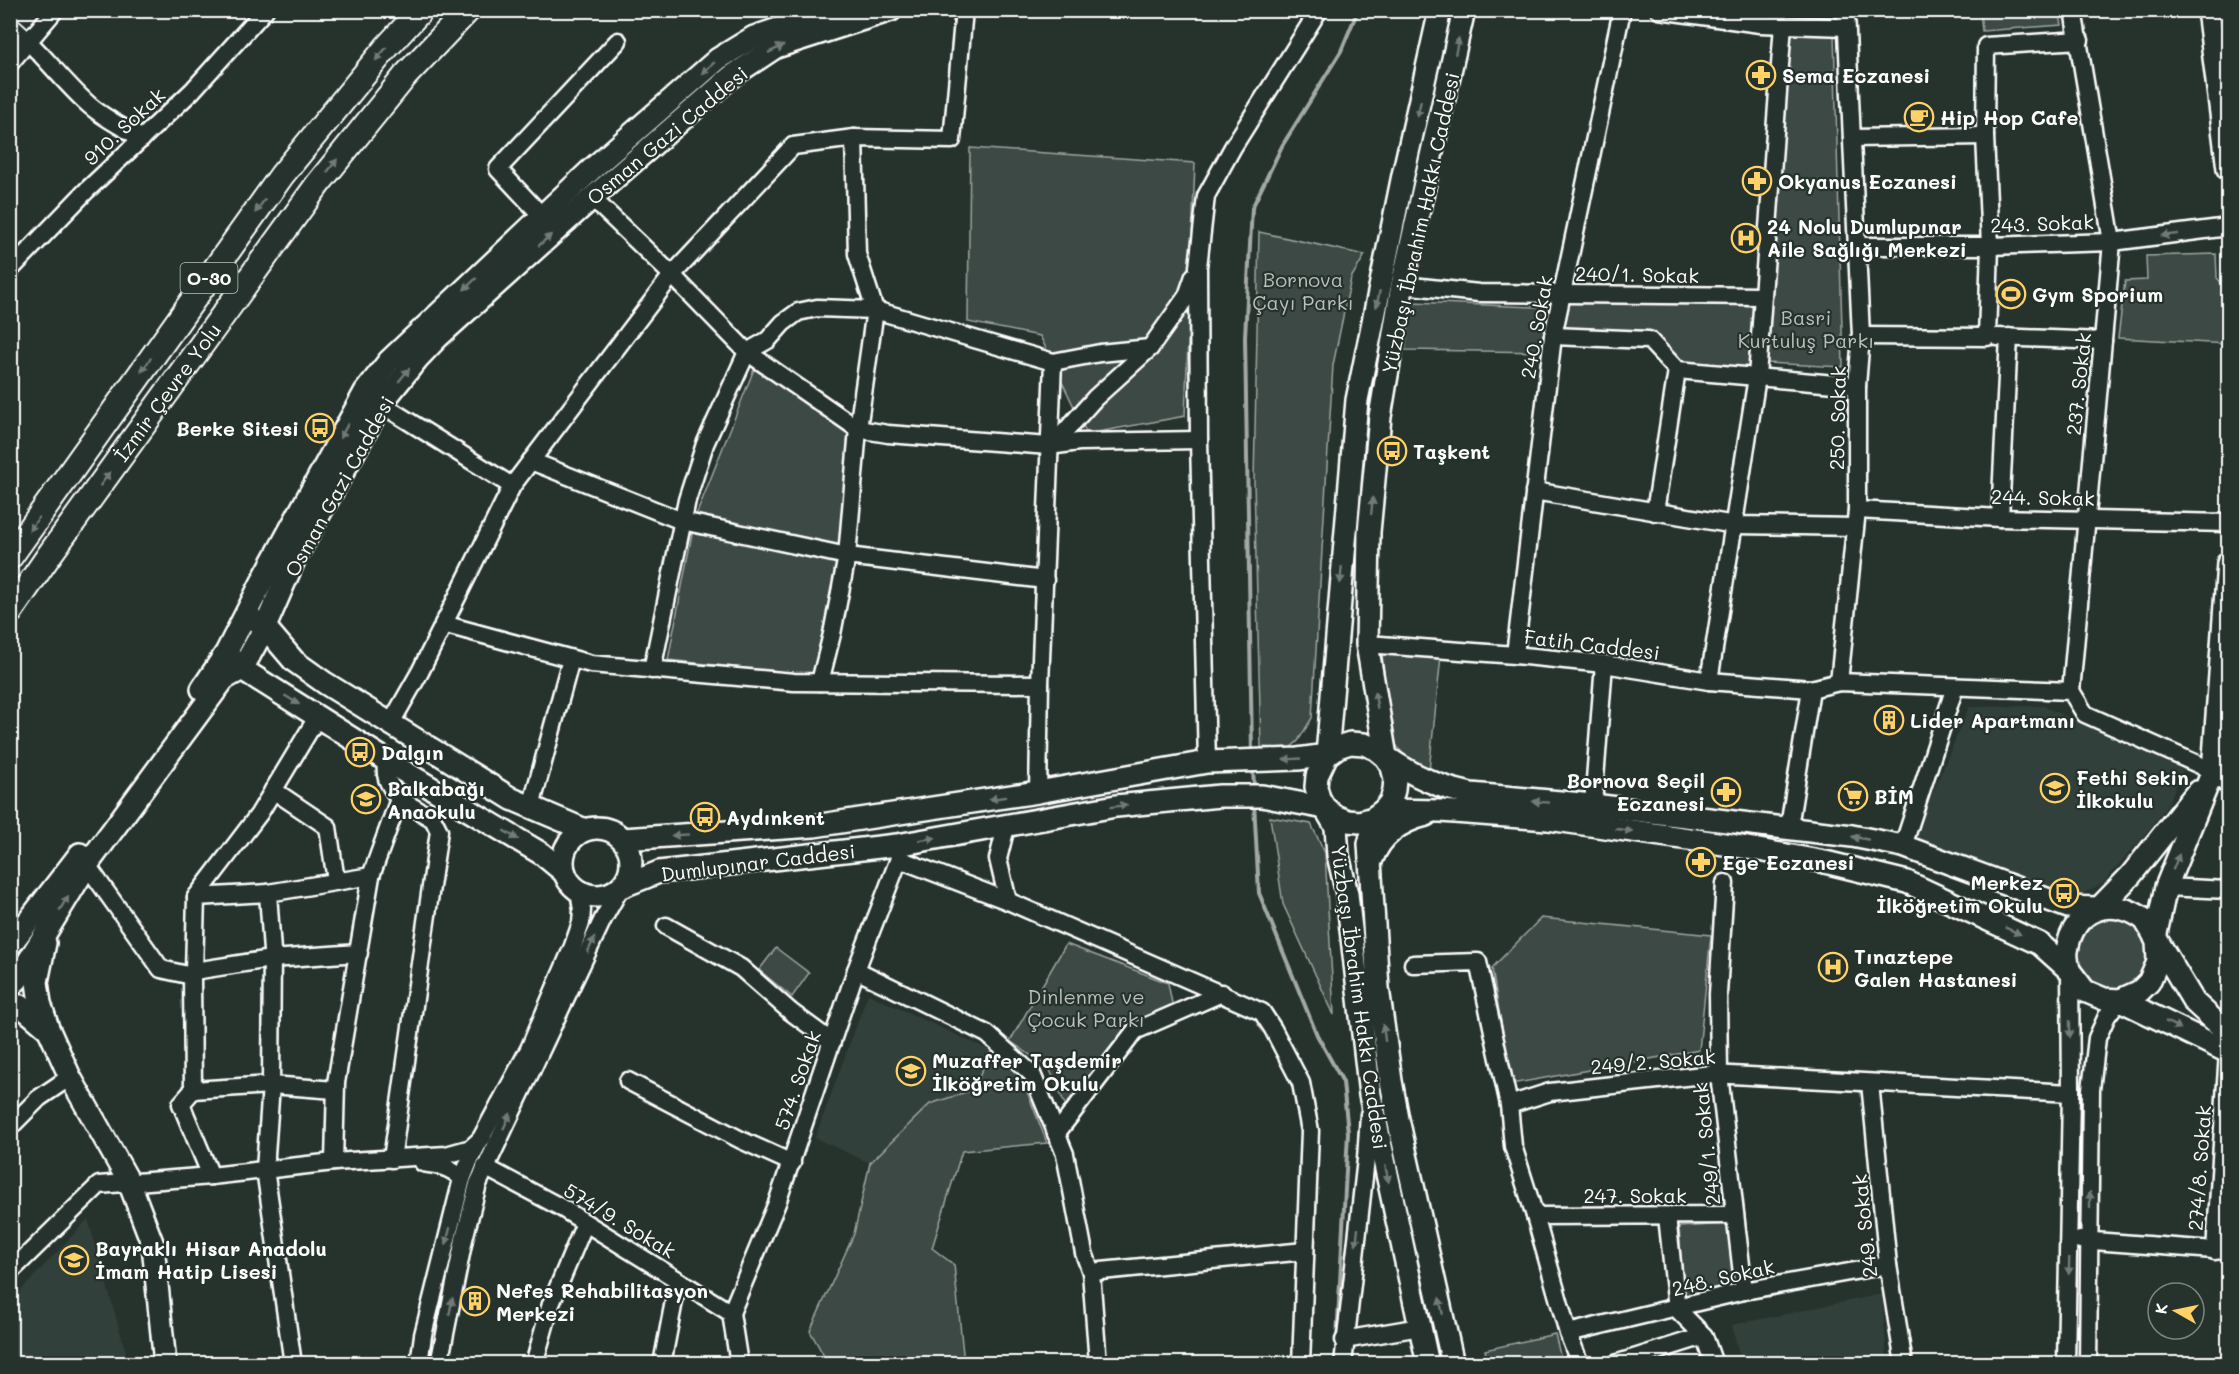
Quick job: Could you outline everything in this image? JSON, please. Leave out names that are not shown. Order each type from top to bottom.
[{"type":"highway","name":"İzmir Çevre Yolu","points":[[10,556],[282,175],[386,48],[421,10]]},
{"type":"highway","name":"İzmir Çevre Yolu","points":[[10,612],[318,184],[406,75],[468,10]]},
{"type":"main road","name":"Osman Gazi Caddesi","points":[[12,971],[226,653],[365,392],[389,361],[592,169],[718,60],[754,36],[836,10]]},
{"type":"main road","name":"Osman Gazi Caddesi","points":[[12,971],[49,928],[87,865],[224,680],[242,669],[265,627],[295,558],[381,404],[418,358],[452,323],[732,76],[776,47],[891,10]]},
{"type":"main road","name":"Yüzbaşı İbrahim Hakkı Caddesi","points":[[1428,1364],[1370,1095],[1347,894],[1338,855],[1336,827],[1319,798],[1316,787],[1320,765],[1327,755],[1357,400],[1403,175],[1440,10]]},
{"type":"main road","name":"Yüzbaşı İbrahim Hakkı Caddesi","points":[[1453,1364],[1391,1081],[1378,988],[1371,832],[1375,821],[1391,801],[1395,790],[1395,778],[1386,757],[1367,644],[1369,532],[1380,417],[1402,285],[1464,10]]},
{"type":"main road","points":[[2208,10],[2222,78],[2229,169]]},
{"type":"main road","points":[[2119,1000],[2140,991],[2149,982],[2158,962],[2156,940],[2166,887],[2211,773],[2227,609],[2229,563]]},
{"type":"main road","points":[[245,614],[265,627],[294,661],[391,723],[512,799],[585,830]]},
{"type":"main road","points":[[226,653],[242,669],[386,760],[542,854],[565,873],[579,891],[601,896],[612,893],[621,887],[631,868],[632,858],[623,839],[606,828],[585,830],[576,835],[564,853],[565,873]]},
{"type":"main road","points":[[1327,755],[1338,747],[1357,743],[1376,748],[1386,757],[1449,790],[1517,800],[1789,827],[1852,836],[1903,846],[2068,907],[2121,907],[2145,920],[2194,1002],[2228,1046]]},
{"type":"main road","name":"Dumlupınar Caddesi","points":[[623,839],[814,826],[1038,792],[1214,762],[1327,755]]},
{"type":"main road","points":[[2069,970],[2067,952],[2072,933],[2082,919],[2098,908],[2131,875],[2211,773]]},
{"type":"main road","name":"Dumlupınar Caddesi","points":[[621,887],[659,872],[898,852],[1006,827],[1116,806],[1220,796],[1262,796],[1325,808]]},
{"type":"main road","name":"Dumlupınar Caddesi","points":[[1262,796],[1303,808],[1316,815],[1328,826],[1338,855]]},
{"type":"main road","name":"Yüzbaşı İbrahim Hakkı Caddesi","points":[[1325,808],[1341,819],[1360,822],[1373,818],[1384,810]]},
{"type":"main road","points":[[1384,810],[1441,811],[1548,819],[1825,862],[1906,882],[2040,944],[2069,970],[2085,991],[2104,999],[2119,1000],[2228,1046]]},
{"type":"main road","points":[[1371,861],[1380,841],[1396,827],[1412,818],[1441,811]]},
{"type":"main road","points":[[48,1028],[37,982],[49,928]]},
{"type":"main road","points":[[12,971],[38,993]]},
{"type":"main road","points":[[12,971],[48,1028],[70,1077],[129,1182],[153,1245],[165,1364]]},
{"type":"street","points":[[10,63],[55,10]]},
{"type":"street","name":"910. Sokak","points":[[10,270],[86,191],[192,91],[265,10]]},
{"type":"street","points":[[391,723],[420,672],[512,486],[672,275],[793,146],[854,138],[952,140],[964,10]]},
{"type":"street","points":[[1214,762],[1199,440],[1198,267],[1206,196],[1233,147],[1319,10]]},
{"type":"street","name":"240. Sokak","points":[[1515,655],[1553,336],[1622,10]]},
{"type":"street","points":[[1659,10],[1761,17],[1783,24],[1846,19]]},
{"type":"street","name":"237. Sokak","points":[[2071,692],[2112,242],[2080,40],[2073,10]]},
{"type":"street","name":"250. Sokak","points":[[1839,682],[1857,510],[1857,386],[1861,336],[1846,19]]},
{"type":"street","points":[[1709,681],[1757,377],[1783,24]]},
{"type":"street","points":[[10,25],[30,41],[57,73],[90,106],[142,139]]},
{"type":"street","points":[[1988,338],[1990,246],[1985,136],[1986,46],[2080,40]]},
{"type":"street","points":[[542,216],[498,170],[618,41]]},
{"type":"street","points":[[1852,138],[1985,136]]},
{"type":"street","points":[[820,682],[848,556],[858,429],[875,310],[857,254],[854,138]]},
{"type":"street","points":[[592,198],[747,352],[858,429],[888,434],[1049,446],[1079,442],[1199,440]]},
{"type":"street","name":"243. Sokak","points":[[1857,246],[1990,246],[2112,242],[2229,227]]},
{"type":"street","points":[[1049,446],[1095,398],[1150,348],[1187,296],[1198,267]]},
{"type":"street","name":"240/1. Sokak","points":[[1402,285],[1479,293],[1763,296]]},
{"type":"street","points":[[652,670],[682,521],[705,444],[747,352],[768,340],[783,323],[798,312],[817,308],[875,310],[1053,362],[1100,353],[1150,348]]},
{"type":"street","points":[[1553,336],[1649,340],[1677,370],[1857,386]]},
{"type":"street","points":[[1861,336],[2009,337],[2103,341]]},
{"type":"street","points":[[2000,518],[2009,337]]},
{"type":"street","points":[[1038,792],[1053,362]]},
{"type":"street","points":[[1655,512],[1677,370]]},
{"type":"street","points":[[381,404],[512,486]]},
{"type":"street","points":[[531,461],[682,521],[848,556],[1045,580]]},
{"type":"street","points":[[1534,490],[1734,525],[1855,527]]},
{"type":"street","name":"244. Sokak","points":[[1857,510],[2000,518],[2229,523]]},
{"type":"street","points":[[443,624],[591,664],[794,682],[1040,684]]},
{"type":"street","name":"Fatih Caddesi","points":[[1367,644],[1604,664],[1709,681],[1811,689],[1839,682],[2071,692]]},
{"type":"street","points":[[531,807],[571,659]]},
{"type":"street","points":[[1593,806],[1604,664]]},
{"type":"street","points":[[1903,846],[1955,687]]},
{"type":"street","points":[[1789,827],[1811,689]]},
{"type":"street","points":[[2071,692],[2085,714],[2211,773],[2229,786]]},
{"type":"street","points":[[211,1176],[181,1104],[193,1090],[193,974],[196,897],[258,813],[318,716]]},
{"type":"street","points":[[386,760],[387,781],[399,799],[434,819],[439,831],[392,1159]]},
{"type":"street","points":[[273,790],[328,826],[336,881]]},
{"type":"street","points":[[334,1162],[335,1090],[371,876],[399,799]]},
{"type":"street","points":[[1006,827],[998,859],[1008,901]]},
{"type":"street","points":[[898,852],[1262,1012],[1301,1083],[1310,1131],[1301,1364]]},
{"type":"street","name":"574. Sokak","points":[[731,1312],[792,1163],[898,852]]},
{"type":"street","points":[[87,865],[161,969],[193,974],[271,959],[359,953]]},
{"type":"street","points":[[196,897],[268,893],[371,876]]},
{"type":"street","name":"249/1. Sokak","points":[[1725,883],[1718,994],[1719,1074],[1744,1292]]},
{"type":"street","points":[[439,1364],[464,1239],[478,1184],[603,919],[621,887]]},
{"type":"street","points":[[2166,887],[2229,890]]},
{"type":"street","points":[[419,1364],[423,1335],[462,1179],[529,1049],[573,946],[582,916],[579,891]]},
{"type":"street","points":[[268,893],[271,959],[271,1085],[265,1169],[293,1364]]},
{"type":"street","points":[[666,926],[741,968],[791,1012],[832,1042]]},
{"type":"street","points":[[1413,964],[1478,962],[1509,1105],[1513,1146],[1568,1333],[1580,1364]]},
{"type":"street","points":[[856,970],[987,1034],[1032,1074],[1065,1154],[1084,1253],[1091,1272],[1098,1364]]},
{"type":"street","points":[[2066,1364],[2071,1093],[2069,970]]},
{"type":"street","points":[[1056,1134],[1135,1031],[1222,993]]},
{"type":"street","points":[[2088,1364],[2092,1079],[2097,1038],[2107,1016],[2119,1000]]},
{"type":"street","name":"274/8. Sokak","points":[[2222,1251],[2228,1046]]},
{"type":"street","name":"249/2. Sokak","points":[[1509,1105],[1550,1092],[1719,1074],[2071,1093]]},
{"type":"street","points":[[10,1127],[39,1098],[70,1077]]},
{"type":"street","points":[[628,1080],[741,1140],[792,1163]]},
{"type":"street","name":"249. Sokak","points":[[1870,1083],[1888,1266],[1904,1364]]},
{"type":"street","points":[[193,1090],[271,1085],[335,1090]]},
{"type":"street","points":[[1343,1364],[1366,1158],[1370,1095]]},
{"type":"street","points":[[10,1272],[99,1185],[461,1152],[471,1148],[483,1137]]},
{"type":"street","points":[[392,1159],[441,1165],[462,1179]]},
{"type":"street","name":"574/9. Sokak","points":[[485,1167],[585,1223],[731,1312]]},
{"type":"street","name":"247. Sokak","points":[[1535,1216],[1735,1215]]},
{"type":"street","points":[[1666,1216],[1677,1308],[1704,1336],[1714,1364]]},
{"type":"street","points":[[534,1364],[551,1304],[585,1223]]},
{"type":"street","points":[[2069,1240],[2222,1251]]},
{"type":"street","points":[[1091,1272],[1305,1251]]},
{"type":"street","name":"248. Sokak","points":[[1568,1333],[1744,1292],[1888,1266]]},
{"type":"street","points":[[662,1364],[678,1280]]},
{"type":"street","points":[[731,1312],[739,1364]]},
{"type":"street","points":[[1344,1340],[1420,1327]]},
{"type":"street","points":[[1615,1364],[1704,1336]]},
{"type":"shaded area","name":"Fethi Sekin İlkokulu","points":[[2043,706],[2183,770],[2167,806],[2143,837],[2102,884],[2076,897],[1914,837],[1969,707]]},
{"type":"shaded area","name":"Muzaffer Taşdemir İlköğretim Okulu","points":[[868,994],[991,1051],[973,1090],[930,1104],[870,1163],[815,1138]]},
{"type":"shaded area","name":"Bayraklı Hisar Anadolu İmam Hatip Lisesi","points":[[88,1219],[129,1363],[11,1363],[11,1301]]},
{"type":"shaded area","points":[[1882,1294],[1887,1363],[1741,1363],[1732,1325]]},
{"type":"green space","points":[[1767,11],[1838,11],[1839,21],[1767,17]]},
{"type":"green space","points":[[1980,11],[2059,11],[2062,25],[1982,31]]},
{"type":"green space","name":"Basri Kurtuluş Parkı","points":[[1789,32],[1834,34],[1843,367],[1767,363]]},
{"type":"green space","points":[[970,148],[1195,163],[1185,416],[1087,434],[1040,336],[968,322]]},
{"type":"green space","name":"Bornova Çayı Parkı","points":[[1259,232],[1365,255],[1351,278],[1333,365],[1312,718],[1298,741],[1289,749],[1261,747],[1254,482]]},
{"type":"green space","points":[[2216,254],[2217,278],[2228,290],[2228,344],[2118,338],[2125,281],[2147,280],[2146,256]]},
{"type":"green space","points":[[1566,301],[1763,306],[1757,377],[1677,370],[1649,340],[1562,336]]},
{"type":"green space","points":[[1412,302],[1559,308],[1550,352],[1405,350]]},
{"type":"green space","points":[[754,369],[851,431],[841,546],[813,675],[668,660],[695,518]]},
{"type":"green space","points":[[1382,652],[1441,656],[1429,771],[1407,759],[1390,737]]},
{"type":"green space","points":[[1270,817],[1311,824],[1325,853],[1334,1015],[1283,904]]},
{"type":"green space","points":[[2113,917],[2137,926],[2145,936],[2150,960],[2140,982],[2106,994],[2077,972],[2074,947],[2088,925],[2100,919]]},
{"type":"green space","points":[[1541,918],[1711,935],[1699,1050],[1511,1084],[1492,968]]},
{"type":"green space","name":"Dinlenme ve Çocuk Parkı","points":[[1066,944],[1168,983],[1173,1008],[1133,1025],[1068,1111],[1049,1068],[1010,1041]]},
{"type":"green space","points":[[776,948],[809,973],[792,997],[759,970]]},
{"type":"green space","points":[[991,1051],[1021,1076],[1047,1143],[962,1151],[932,1248],[954,1265],[964,1363],[828,1363],[810,1331],[854,1234],[870,1163],[930,1104],[973,1090]]},
{"type":"green space","points":[[1728,1224],[1735,1291],[1684,1307],[1679,1227]]},
{"type":"green space","points":[[1555,1334],[1562,1363],[1488,1363],[1485,1350]]},
{"type":"waterway","points":[[1252,753],[1245,337],[1252,208],[1282,146],[1341,51],[1358,10]]},
{"type":"waterway","points":[[1253,767],[1254,789]]},
{"type":"waterway","points":[[1254,803],[1259,893],[1317,1035],[1343,1082],[1348,1133],[1336,1358]]},
{"type":"place","name":"Sema Eczanesi","points":[[1761,75]]},
{"type":"place","name":"Hip Hop Cafe","points":[[1919,117]]},
{"type":"place","name":"Okyanus Eczanesi","points":[[1757,181]]},
{"type":"place","name":"24 Nolu Dumlupınar Aile Sağlığı Merkezi","points":[[1746,238]]},
{"type":"place","name":"Gym Sporium","points":[[2011,294]]},
{"type":"place","name":"Berke Sitesi","points":[[320,428]]},
{"type":"place","name":"Taşkent","points":[[1392,451]]},
{"type":"place","name":"Lider Apartmanı","points":[[1889,720]]},
{"type":"place","name":"Dalgın","points":[[360,752]]},
{"type":"place","name":"Fethi Sekin İlkokulu","points":[[2055,788]]},
{"type":"place","name":"Bornova Seçil Eczanesi","points":[[1726,792]]},
{"type":"place","name":"BİM","points":[[1853,796]]},
{"type":"place","name":"Balkabağı Anaokulu","points":[[366,799]]},
{"type":"place","name":"Aydınkent","points":[[705,817]]},
{"type":"place","name":"Ege Eczanesi","points":[[1701,862]]},
{"type":"place","name":"Merkez İlköğretim Okulu","points":[[2064,893]]},
{"type":"place","name":"Tınaztepe Galen Hastanesi","points":[[1833,967]]},
{"type":"place","name":"Muzaffer Taşdemir İlköğretim Okulu","points":[[911,1071]]},
{"type":"place","name":"Bayraklı Hisar Anadolu İmam Hatip Lisesi","points":[[74,1260]]},
{"type":"place","name":"Nefes Rehabilitasyon Merkezi","points":[[475,1301]]}]
